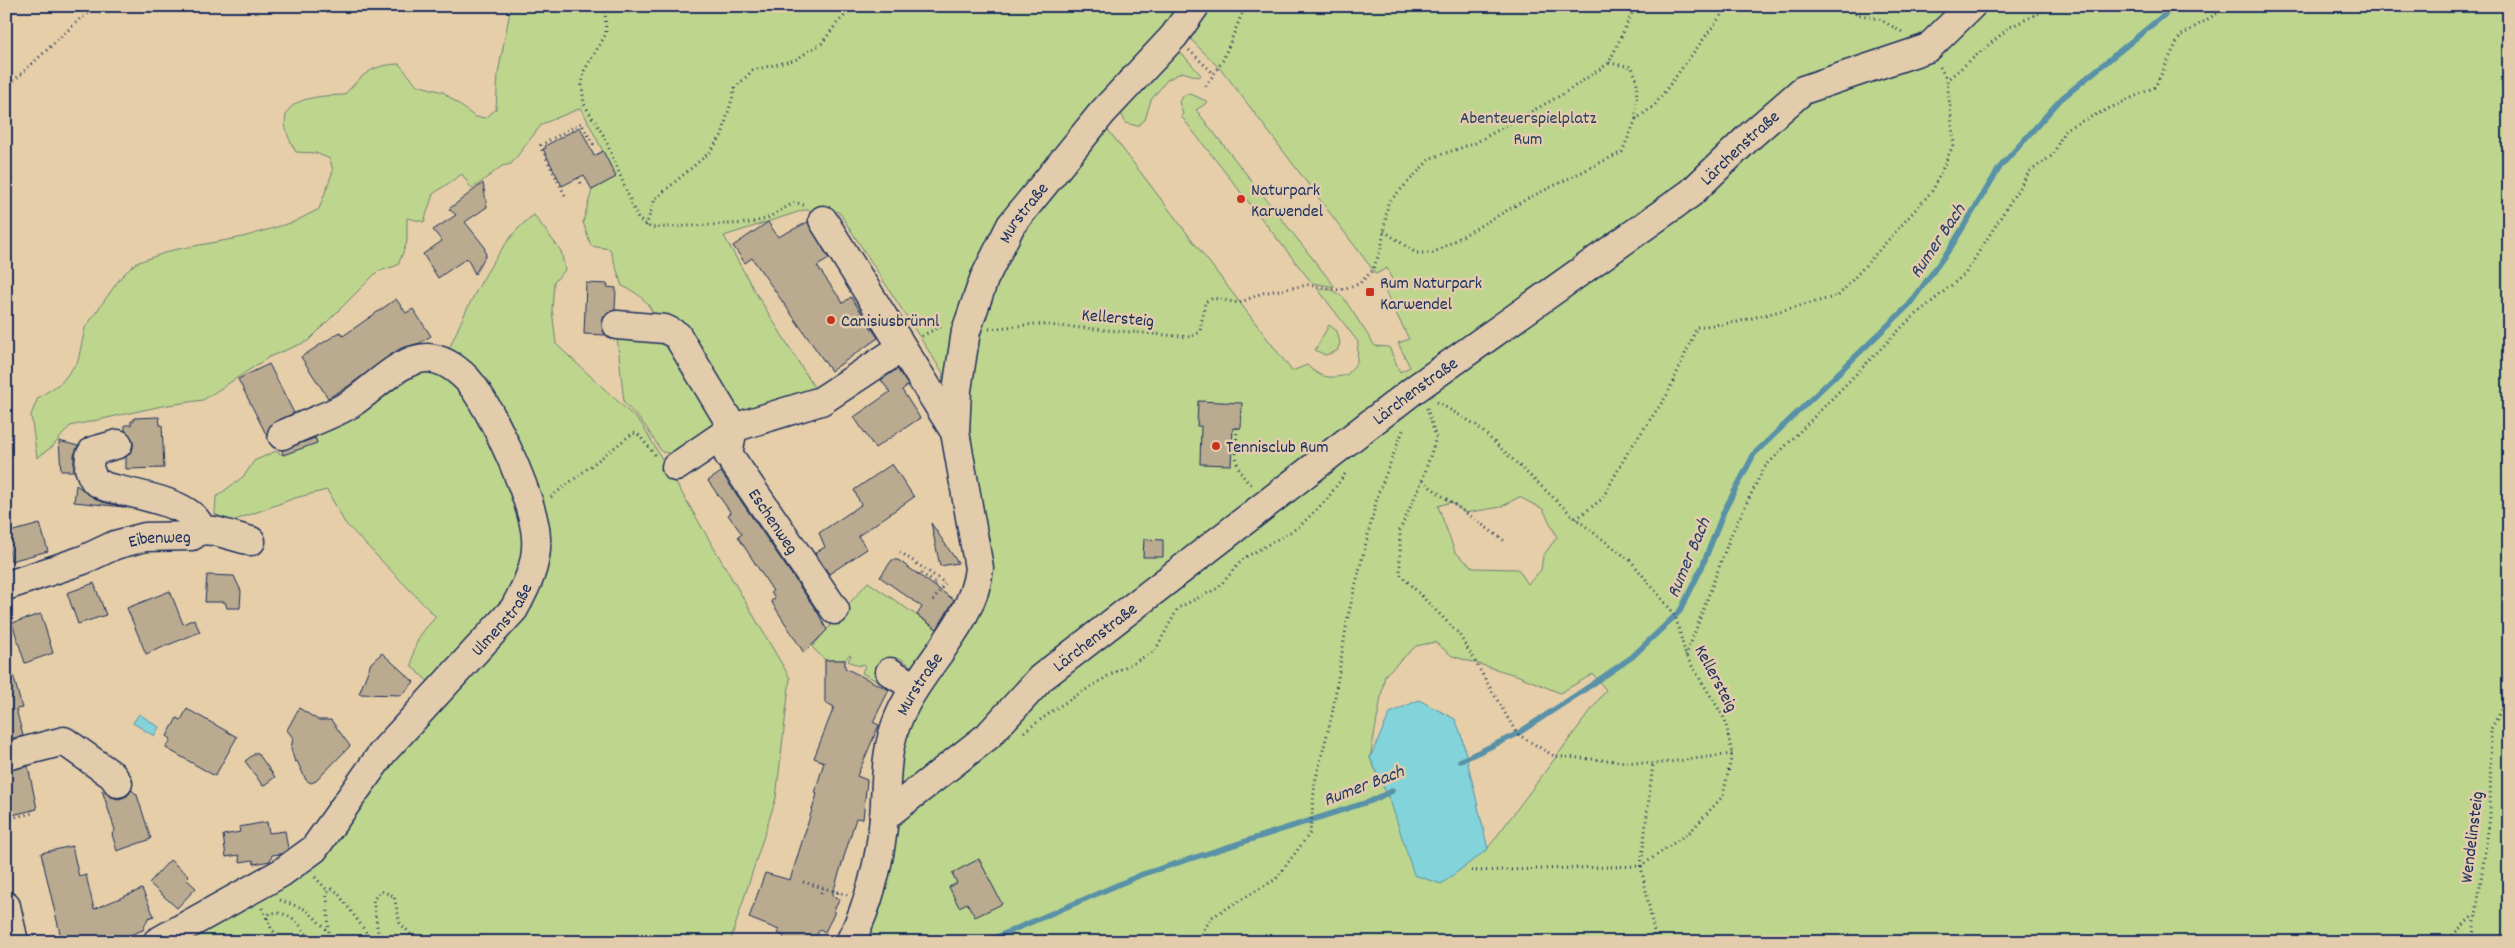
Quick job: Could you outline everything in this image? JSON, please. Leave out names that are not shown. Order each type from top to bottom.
[{"type":"street","name":"Murstraße","points":[[850,942],[871,894],[884,817],[888,748],[899,716],[914,687],[970,604],[978,586],[980,568],[955,432],[957,390],[966,331],[984,279],[1011,225],[1102,113],[1174,36],[1195,6]]},
{"type":"street","name":"Lärchenstraße","points":[[884,817],[988,736],[1041,678],[1415,389],[1691,193],[1749,137],[1803,90],[1928,48],[1971,6]]},
{"type":"street","name":"Murstraße","points":[[823,220],[955,432]]},
{"type":"street","points":[[617,325],[664,329],[677,335],[733,428]]},
{"type":"street","points":[[676,467],[733,428],[821,401],[902,348]]},
{"type":"street","name":"Ulmenstraße","points":[[157,942],[282,873],[314,849],[383,752],[514,609],[529,583],[534,563],[537,540],[533,512],[520,478],[481,399],[460,372],[443,360],[424,358],[409,362],[349,405],[282,435]]},
{"type":"street","name":"Eschenweg","points":[[733,428],[728,454],[835,610]]},
{"type":"street","name":"Eibenweg","points":[[6,586],[132,540],[145,537],[192,536],[200,530],[198,521],[187,510],[106,487],[95,481],[89,468],[90,456],[94,451],[118,444]]},
{"type":"street","points":[[200,530],[215,530],[251,541]]},
{"type":"street","points":[[890,672],[914,687]]},
{"type":"street","points":[[6,756],[64,740],[112,775],[118,783]]},
{"type":"street","points":[[6,906],[14,942]]},
{"type":"path","points":[[6,88],[80,19],[98,6]]},
{"type":"path","points":[[605,6],[606,34],[584,71],[582,85],[584,104],[604,136],[638,220],[646,226],[701,227],[749,223],[766,219],[795,202],[815,209],[823,220]]},
{"type":"path","points":[[646,226],[655,199],[710,152],[722,135],[735,88],[753,70],[795,60],[822,43],[838,22],[855,6]]},
{"type":"path","points":[[1206,86],[1223,60],[1245,6]]},
{"type":"path","points":[[1609,63],[1632,68],[1637,80],[1636,119],[1622,152],[1525,200],[1433,253],[1416,253],[1384,231],[1388,203],[1431,158],[1475,143],[1563,94],[1609,63],[1635,6]]},
{"type":"path","points":[[1636,119],[1654,106],[1728,6]]},
{"type":"path","points":[[1576,519],[1602,499],[1628,452],[1666,394],[1697,327],[1737,322],[1838,296],[1932,190],[1954,143],[1947,80],[2010,27],[2054,6]]},
{"type":"path","points":[[1686,656],[1731,535],[1764,468],[1906,323],[1965,274],[2029,172],[2053,155],[2065,129],[2155,87],[2180,36],[2228,6]]},
{"type":"path","points":[[1174,36],[1214,74]]},
{"type":"path","points":[[565,195],[541,145],[581,123],[592,144],[589,146]]},
{"type":"path","points":[[578,178],[582,186]]},
{"type":"path","name":"Kellersteig","points":[[966,331],[1035,324],[1190,337],[1200,332],[1204,302],[1213,298],[1239,302],[1262,293],[1308,285],[1340,290],[1359,284],[1372,271],[1381,250],[1384,231]]},
{"type":"path","points":[[902,348],[939,327],[966,331]]},
{"type":"path","points":[[1415,389],[1428,410],[1436,438],[1422,481],[1400,530],[1400,574],[1459,634],[1517,734],[1554,756],[1653,764],[1732,754]]},
{"type":"path","name":"Kellersteig","points":[[1415,389],[1476,425],[1576,519],[1630,561],[1675,615],[1686,656],[1725,719],[1732,754],[1723,796],[1691,831],[1641,866]]},
{"type":"path","points":[[1196,942],[1212,917],[1276,879],[1310,832],[1315,782],[1332,715],[1348,616],[1378,494],[1405,422]]},
{"type":"path","points":[[1237,428],[1235,461],[1241,476],[1268,502]]},
{"type":"path","points":[[533,512],[634,433],[638,434],[664,467],[676,467]]},
{"type":"path","points":[[1019,736],[1058,707],[1108,676],[1155,651],[1178,608],[1218,588],[1244,558],[1299,527],[1327,499],[1346,472]]},
{"type":"path","points":[[1422,481],[1506,542]]},
{"type":"path","points":[[900,552],[945,583],[933,600]]},
{"type":"path","points":[[924,575],[926,571]]},
{"type":"path","points":[[918,574],[919,572],[924,575],[936,584],[935,586]]},
{"type":"path","name":"Wendelinsteig","points":[[2472,942],[2474,914],[2490,817],[2491,729],[2509,697]]},
{"type":"path","points":[[1653,764],[1641,866],[1656,942]]},
{"type":"path","points":[[6,819],[33,813],[32,810]]},
{"type":"path","points":[[1470,871],[1641,866]]},
{"type":"path","points":[[803,882],[853,896]]},
{"type":"path","points":[[821,893],[823,888]]},
{"type":"path","points":[[272,902],[280,900],[298,905],[307,910],[329,932],[327,895],[328,891],[332,889],[337,892],[366,932],[372,938],[376,938],[378,935],[373,900],[381,891],[388,892],[394,896],[400,923],[418,942]]},
{"type":"path","points":[[836,898],[838,892]]},
{"type":"path","points":[[264,904],[263,911],[272,930],[285,942]]},
{"type":"path","points":[[267,919],[270,913],[288,915],[299,922],[310,942]]},
{"type":"path","points":[[2445,942],[2474,914]]},
{"type":"green space","name":"Abenteuerspielplatz Rum","points":[[511,6],[2509,6],[2509,942],[862,942],[894,771],[911,714],[985,601],[992,578],[989,544],[968,438],[940,399],[943,373],[839,212],[804,210],[724,236],[754,290],[817,392],[674,454],[662,452],[644,424],[624,403],[617,336],[654,320],[647,303],[633,291],[622,286],[610,249],[591,246],[583,222],[592,190],[616,177],[581,108],[542,124],[511,164],[502,166],[472,189],[462,174],[433,194],[424,222],[407,218],[407,242],[398,265],[377,272],[308,341],[269,357],[203,400],[162,406],[70,426],[53,446],[37,458],[31,415],[38,398],[62,382],[78,361],[85,328],[121,277],[136,263],[173,250],[243,237],[294,222],[319,209],[333,171],[330,159],[316,153],[296,152],[288,136],[285,123],[287,113],[293,106],[314,97],[344,95],[368,72],[381,66],[399,64],[417,85],[443,92],[475,117],[486,118],[496,109],[498,73]],"holes":[[[1172,20],[1225,74],[1376,274],[1387,268],[1393,282],[1383,287],[1409,339],[1398,343],[1410,367],[1400,372],[1389,347],[1375,346],[1343,297],[1332,290],[1317,288],[1358,342],[1357,362],[1347,375],[1341,376],[1330,377],[1321,375],[1307,365],[1292,371],[1093,110]],[[1519,497],[1543,509],[1557,537],[1543,556],[1541,570],[1528,584],[1518,569],[1473,568],[1455,552],[1438,506],[1451,502],[1465,513],[1501,507]],[[1435,642],[1452,656],[1519,676],[1560,693],[1593,674],[1606,690],[1488,848],[1442,883],[1391,803],[1370,758],[1385,675],[1416,646]]]},
{"type":"green space","points":[[1177,51],[1201,75],[1199,77],[1182,72],[1167,80],[1151,100],[1145,120],[1137,126],[1126,123],[1121,113]]},
{"type":"green space","points":[[1191,94],[1208,102],[1196,110],[1335,287],[1312,283],[1181,116],[1183,114],[1179,102],[1184,95]]},
{"type":"green space","points":[[534,215],[561,251],[565,270],[554,282],[552,309],[556,344],[641,423],[790,678],[776,798],[730,942],[157,942],[281,873],[438,690],[412,667],[412,659],[418,639],[436,617],[345,523],[327,490],[295,498],[230,522],[215,514],[216,497],[244,476],[254,461],[276,451],[283,455],[317,442],[312,429],[409,370],[442,368],[457,330],[493,263],[520,226]]},
{"type":"green space","points":[[1329,325],[1337,331],[1340,343],[1337,351],[1325,355],[1315,350]]},
{"type":"green space","points":[[868,582],[938,630],[915,669],[900,658],[883,684],[862,673],[865,665],[859,666],[848,661],[851,656],[849,655],[845,660],[825,660],[812,647]]},
{"type":"water","points":[[1419,700],[1455,719],[1461,734],[1488,849],[1441,884],[1414,875],[1391,803],[1370,758],[1390,713]]},
{"type":"water","points":[[139,714],[159,727],[154,736],[133,723]]},
{"type":"building","points":[[580,127],[594,156],[603,151],[616,177],[592,190],[584,175],[562,186],[543,149],[546,148],[545,146]]},
{"type":"building","points":[[483,183],[487,207],[465,222],[484,246],[486,255],[475,274],[467,258],[438,278],[423,254],[442,241],[433,230],[456,215],[449,209]]},
{"type":"building","name":"Canisiusbrünnl","points":[[768,222],[778,237],[808,222],[829,259],[817,266],[843,303],[851,297],[878,338],[831,371],[752,258],[745,263],[733,246]]},
{"type":"building","points":[[586,283],[608,284],[607,287],[616,288],[615,310],[604,316],[602,323],[605,335],[584,334]]},
{"type":"building","points":[[396,299],[406,313],[413,309],[431,336],[420,343],[401,348],[347,387],[328,398],[301,357],[340,332],[343,336]]},
{"type":"building","points":[[269,364],[294,413],[270,426],[267,436],[238,379]]},
{"type":"building","points":[[897,369],[908,385],[902,390],[920,418],[875,448],[854,417],[890,392],[881,380]]},
{"type":"building","name":"Tennisclub Rum","points":[[1198,401],[1242,403],[1241,428],[1233,428],[1231,465],[1200,464],[1201,426],[1197,426]]},
{"type":"building","points":[[159,417],[160,425],[162,425],[164,468],[126,469],[126,457],[133,448],[133,440],[125,430],[125,425],[131,425],[131,421],[134,421],[134,418]]},
{"type":"building","points":[[315,438],[317,443],[283,455],[282,450]]},
{"type":"building","points":[[59,441],[78,446],[74,455],[74,471],[61,471]]},
{"type":"building","points":[[892,464],[914,497],[858,536],[867,549],[829,574],[815,553],[825,547],[819,533],[861,505],[854,490]]},
{"type":"building","points":[[721,472],[818,613],[827,630],[804,653],[771,601],[775,598],[771,592],[773,591],[738,537],[742,534],[728,515],[731,513],[708,481]]},
{"type":"building","points":[[76,485],[99,501],[124,507],[74,502]]},
{"type":"building","points":[[931,523],[958,563],[940,566]]},
{"type":"building","points":[[40,524],[48,551],[11,561],[6,533]]},
{"type":"building","points":[[1144,539],[1163,540],[1163,557],[1143,557]]},
{"type":"building","points":[[892,560],[898,560],[954,600],[937,629],[917,615],[922,607],[880,577]]},
{"type":"building","points":[[207,575],[234,576],[241,591],[240,608],[227,608],[225,602],[205,602]]},
{"type":"building","points":[[94,583],[106,615],[78,624],[67,593]]},
{"type":"building","points":[[170,591],[183,624],[194,619],[200,632],[146,654],[127,608]]},
{"type":"building","points":[[41,614],[53,653],[25,663],[12,623]]},
{"type":"building","points":[[382,653],[414,682],[402,695],[359,694],[371,663]]},
{"type":"building","points":[[825,660],[845,660],[845,668],[889,690],[873,722],[879,725],[857,776],[867,780],[863,819],[856,818],[832,896],[840,899],[834,914],[825,932],[820,929],[813,942],[781,942],[784,936],[777,933],[779,930],[749,918],[765,873],[790,880],[817,794],[815,793],[824,762],[814,758],[834,707],[825,702]]},
{"type":"building","points":[[6,667],[11,667],[22,708],[16,709],[23,736],[6,740]]},
{"type":"building","points":[[299,708],[318,720],[331,720],[350,746],[316,781],[311,783],[306,780],[297,761],[295,762],[291,749],[293,738],[287,730]]},
{"type":"building","points":[[187,709],[237,737],[215,776],[166,748],[171,739],[167,736],[177,718],[181,720]]},
{"type":"building","points":[[257,752],[275,777],[263,786],[245,761]]},
{"type":"building","points":[[28,766],[37,809],[8,816],[6,771]]},
{"type":"building","points":[[102,790],[111,797],[119,799],[127,796],[132,790],[137,795],[151,839],[117,851],[112,834],[115,830]]},
{"type":"building","points":[[267,822],[269,833],[285,831],[288,849],[281,854],[272,855],[270,861],[254,864],[253,860],[240,862],[239,855],[226,857],[223,835],[240,832],[239,827]]},
{"type":"building","points":[[72,846],[79,877],[86,875],[94,909],[142,889],[154,916],[148,918],[143,930],[111,942],[62,942],[41,853]]},
{"type":"building","points":[[979,859],[1002,904],[975,917],[967,903],[959,907],[949,887],[957,883],[952,873]]},
{"type":"building","points":[[170,860],[189,876],[186,879],[196,888],[177,908],[149,883]]},
{"type":"waterway","name":"Rumer Bach","points":[[1460,761],[1517,734],[1584,690],[1632,657],[1680,611],[1702,567],[1724,511],[1754,454],[1909,305],[1951,247],[2000,167],[2061,99],[2175,6]]},
{"type":"waterway","name":"Rumer Bach","points":[[985,942],[1143,874],[1371,801],[1392,791]]},
{"type":"place","name":"Naturpark Karwendel","points":[[1241,199]]},
{"type":"place","name":"Rum Naturpark Karwendel","points":[[1370,292]]},
{"type":"place","name":"Canisiusbrünnl","points":[[831,320]]},
{"type":"place","name":"Tennisclub Rum","points":[[1216,446]]}]
